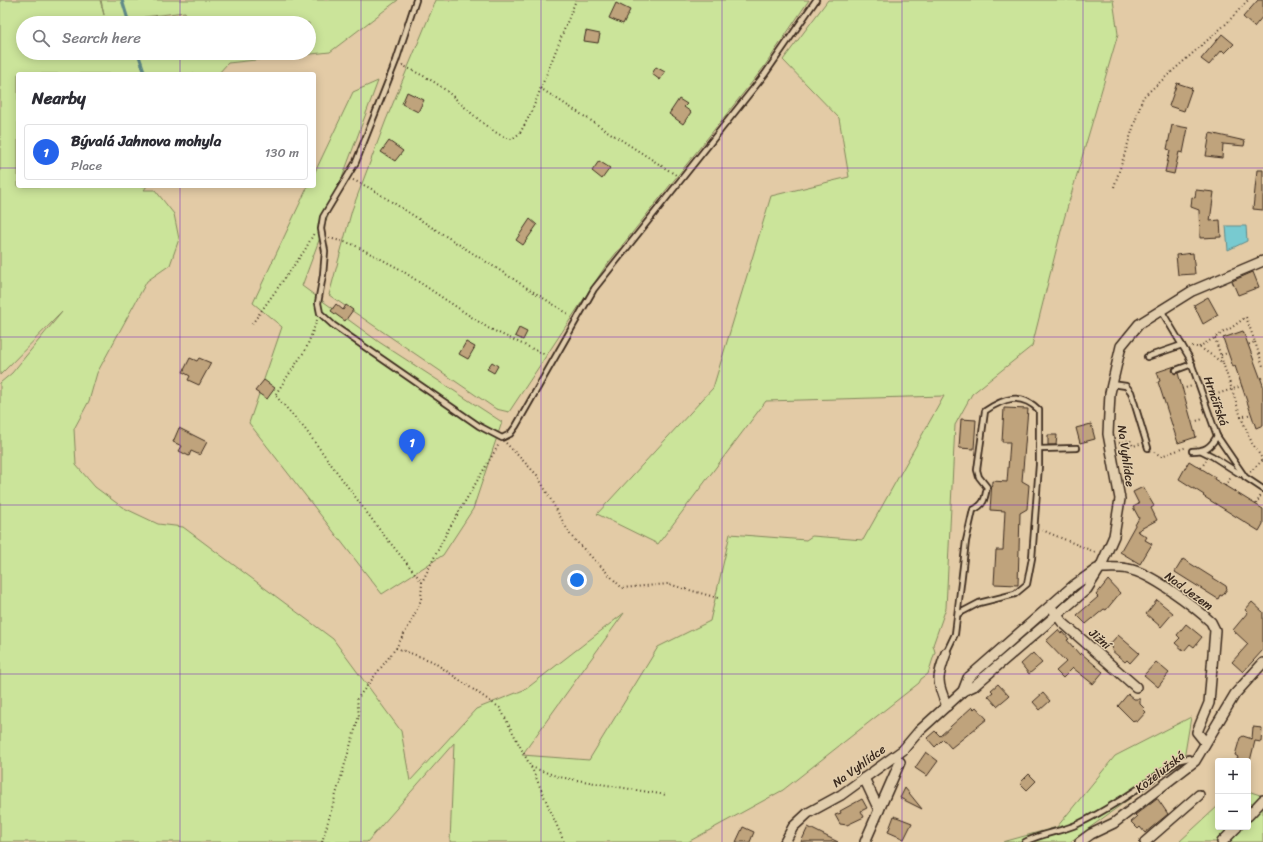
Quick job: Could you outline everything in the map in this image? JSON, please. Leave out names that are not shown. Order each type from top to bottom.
[{"type":"street","name":"Na Vyhlídce","points":[[785,842],[793,827],[808,813],[841,795],[903,750],[919,730],[963,691],[974,686],[1087,589],[1100,568],[1114,536],[1120,498],[1108,434],[1110,393],[1122,346],[1139,324],[1192,291],[1263,261]]},
{"type":"street","name":"Na Vyhlídce","points":[[963,691],[968,678],[1073,586],[1100,568]]},
{"type":"street","name":"Nad Jezem","points":[[1100,568],[1129,569],[1150,578],[1167,588],[1211,622],[1215,630],[1209,703],[1197,732],[1206,742]]},
{"type":"street","name":"Jižní","points":[[1051,606],[1062,622],[1136,687]]},
{"type":"street","points":[[946,653],[938,676],[939,688],[947,706]]},
{"type":"street","name":"Koželužská","points":[[1080,842],[1091,834],[1114,823],[1195,761],[1235,694],[1263,663]]},
{"type":"street","points":[[865,842],[900,762]]},
{"type":"street","points":[[864,778],[880,810]]},
{"type":"street","points":[[1145,842],[1199,795]]},
{"type":"street","points":[[1251,813],[1263,800]]},
{"type":"street","points":[[1222,842],[1234,830]]},
{"type":"lane","points":[[416,0],[396,61],[356,162],[323,217],[321,229],[324,251],[323,275],[318,303],[320,313],[479,426],[502,438],[510,434],[516,426],[594,289],[765,74],[816,0]]},
{"type":"lane","name":"Hrnčířská","points":[[1161,310],[1192,364],[1218,436],[1245,477],[1263,488]]},
{"type":"lane","points":[[1147,357],[1182,345]]},
{"type":"lane","points":[[1176,370],[1192,364]]},
{"type":"lane","points":[[1112,384],[1126,386],[1131,392],[1148,448]]},
{"type":"lane","points":[[946,653],[955,634],[966,540],[973,510],[981,506],[985,501],[987,488],[979,477],[977,470],[985,411],[1002,400],[1015,399],[1032,403],[1039,410],[1039,449],[1032,558],[1027,584],[1015,594],[979,603],[958,614]]},
{"type":"lane","points":[[1192,451],[1202,451],[1210,448],[1218,436]]},
{"type":"lane","points":[[1039,449],[1077,448]]},
{"type":"lane","points":[[1202,451],[1245,477]]},
{"type":"lane","points":[[1025,842],[1053,831],[1076,825],[1102,811],[1180,760],[1188,758],[1195,761]]},
{"type":"path","points":[[396,61],[440,85],[503,138],[512,139],[520,134],[576,0]]},
{"type":"path","points":[[1114,187],[1144,97],[1227,23],[1248,0]]},
{"type":"path","points":[[540,88],[682,179]]},
{"type":"path","points":[[347,177],[377,192],[577,320]]},
{"type":"path","points":[[252,324],[322,222]]},
{"type":"path","points":[[322,238],[335,238],[352,244],[398,268],[488,328],[554,358]]},
{"type":"path","points":[[320,313],[306,349],[275,395],[305,430],[379,529],[422,582]]},
{"type":"path","points":[[1198,348],[1246,317],[1263,366]]},
{"type":"path","points":[[1215,338],[1241,417],[1252,443],[1263,460],[1245,477]]},
{"type":"path","points":[[1182,345],[1189,342],[1193,347],[1198,348],[1223,363]]},
{"type":"path","points":[[1247,345],[1255,342]]},
{"type":"path","points":[[1221,355],[1228,353]]},
{"type":"path","points":[[1187,366],[1195,385]]},
{"type":"path","points":[[1204,398],[1242,386]]},
{"type":"path","points":[[1241,417],[1251,414]]},
{"type":"path","points":[[1193,422],[1206,418],[1208,423]]},
{"type":"path","points":[[322,842],[359,716],[357,699],[396,648],[421,600],[422,582],[447,532],[502,438],[537,475],[571,536],[622,588],[668,584],[718,598]]},
{"type":"path","points":[[1110,445],[1130,440],[1133,446],[1140,444],[1141,448],[1150,448],[1157,455],[1161,456],[1190,445]]},
{"type":"path","points":[[1225,486],[1235,471]]},
{"type":"path","points":[[1256,504],[1263,493]]},
{"type":"path","points":[[1035,524],[1038,528],[1105,557]]},
{"type":"path","points":[[396,648],[432,662],[500,708],[531,767],[564,842]]},
{"type":"path","points":[[531,767],[559,777],[666,795]]},
{"type":"green space","points":[[0,0],[100,0],[104,15],[101,0],[398,0],[330,52],[316,54],[316,16],[186,16],[185,12],[152,16],[16,16],[16,60],[256,60],[228,63],[220,72],[16,72],[16,188],[146,188],[144,190],[155,190],[174,214],[179,239],[170,265],[147,281],[97,373],[89,401],[74,429],[76,465],[95,487],[122,507],[158,524],[183,527],[333,639],[401,731],[410,781],[476,709],[526,689],[624,613],[522,755],[589,760],[658,647],[710,621],[730,534],[806,540],[812,536],[863,540],[944,396],[766,401],[658,544],[597,514],[713,388],[771,196],[849,177],[839,118],[783,60],[828,0],[1113,0],[1118,34],[1064,219],[1032,346],[972,394],[955,425],[946,608],[933,645],[935,652],[928,674],[921,679],[919,683],[783,790],[688,842],[450,842],[454,743],[367,842],[0,842],[0,383],[12,373],[62,312],[0,375]]},
{"type":"green space","points":[[436,0],[809,0],[764,67],[605,267],[509,412],[496,409],[329,295],[352,210],[386,120]]},
{"type":"green space","points":[[378,81],[302,286],[379,342],[502,422],[473,509],[443,555],[382,594],[249,423],[282,327],[253,303],[307,188],[316,188],[316,170],[353,92]]},
{"type":"green space","points":[[1191,717],[1184,759],[1070,842],[1003,842],[1057,827],[1115,756]]},
{"type":"green space","points":[[1251,792],[1263,796],[1263,842],[1179,842],[1215,809],[1215,830],[1251,830]]},
{"type":"water","points":[[1226,226],[1246,226],[1247,241],[1228,250]]},
{"type":"building","points":[[1258,0],[1263,0],[1263,16],[1254,27],[1243,17]]},
{"type":"building","points":[[616,3],[630,10],[623,24],[609,18]]},
{"type":"building","points":[[586,31],[600,34],[598,43],[584,41]]},
{"type":"building","points":[[1222,34],[1234,44],[1225,53],[1222,50],[1209,65],[1201,59]]},
{"type":"building","points":[[656,67],[665,72],[660,80],[652,74]]},
{"type":"building","points":[[1177,83],[1192,88],[1184,111],[1169,106]]},
{"type":"building","points":[[407,92],[424,100],[418,112],[402,104]]},
{"type":"building","points":[[679,99],[687,104],[684,107],[691,112],[683,124],[669,114]]},
{"type":"building","points":[[1172,125],[1188,128],[1183,153],[1179,152],[1174,174],[1165,172],[1170,150],[1167,149]]},
{"type":"building","points":[[1210,133],[1245,141],[1244,146],[1223,144],[1222,158],[1206,156]]},
{"type":"building","points":[[389,141],[403,151],[395,161],[381,152]]},
{"type":"building","points":[[599,161],[610,168],[602,179],[592,171]]},
{"type":"building","points":[[1257,170],[1263,170],[1263,210],[1253,209]]},
{"type":"building","points":[[1196,190],[1214,192],[1210,221],[1220,220],[1221,237],[1200,238],[1199,210],[1191,207],[1192,197],[1195,198]]},
{"type":"building","points":[[530,219],[537,225],[523,245],[516,240]]},
{"type":"building","points":[[1193,253],[1195,274],[1178,275],[1176,255]]},
{"type":"building","points":[[1253,272],[1259,287],[1238,295],[1232,281]]},
{"type":"building","points":[[1208,297],[1218,315],[1203,324],[1194,305]]},
{"type":"building","points":[[336,304],[343,310],[346,305],[353,310],[345,321],[331,311]]},
{"type":"building","points":[[519,328],[527,332],[523,340],[515,336]]},
{"type":"building","points":[[1243,331],[1263,385],[1263,425],[1256,428],[1235,366],[1233,367],[1223,338]]},
{"type":"building","points":[[466,342],[475,347],[468,359],[459,354]]},
{"type":"building","points":[[190,358],[197,361],[199,358],[211,363],[199,385],[188,380],[190,376],[183,372]]},
{"type":"building","points":[[492,362],[498,366],[494,373],[487,369]]},
{"type":"building","points":[[1175,366],[1172,371],[1178,373],[1196,437],[1178,443],[1158,382],[1160,381],[1157,372]]},
{"type":"building","points":[[264,380],[275,388],[267,399],[255,391]]},
{"type":"building","points":[[1004,408],[1028,409],[1022,481],[1029,485],[1027,509],[1020,513],[1018,585],[994,584],[996,550],[1003,550],[1005,511],[990,510],[992,481],[1007,482],[1010,442],[1002,442]]},
{"type":"building","points":[[961,419],[976,420],[974,449],[959,448]]},
{"type":"building","points":[[1091,424],[1095,439],[1080,443],[1076,428]]},
{"type":"building","points":[[179,428],[207,442],[200,455],[191,451],[189,456],[179,451],[182,446],[173,442]]},
{"type":"building","points":[[1048,435],[1057,435],[1056,445],[1048,445]]},
{"type":"building","points":[[1189,461],[1215,477],[1214,479],[1263,509],[1263,524],[1259,531],[1179,479]]},
{"type":"building","points":[[1143,487],[1154,506],[1151,508],[1157,520],[1137,531],[1147,537],[1145,540],[1152,544],[1140,564],[1120,552],[1139,518],[1133,507],[1139,504],[1133,492]]},
{"type":"building","points":[[1183,559],[1226,586],[1227,589],[1222,596],[1220,595],[1218,599],[1175,572]]},
{"type":"building","points":[[1108,580],[1120,593],[1106,610],[1104,609],[1086,624],[1077,615],[1098,597],[1096,595]]},
{"type":"building","points":[[1157,600],[1173,613],[1161,627],[1146,614]]},
{"type":"building","points":[[1252,602],[1263,612],[1263,650],[1243,672],[1232,662],[1248,644],[1233,630],[1248,612],[1245,610]]},
{"type":"building","points":[[1186,624],[1202,637],[1194,647],[1190,644],[1184,651],[1175,643],[1180,638],[1177,635]]},
{"type":"building","points":[[1058,630],[1061,634],[1063,632],[1069,639],[1067,640],[1080,655],[1081,653],[1103,672],[1093,684],[1073,668],[1063,678],[1056,671],[1066,662],[1046,641]]},
{"type":"building","points":[[1118,635],[1139,653],[1130,663],[1127,660],[1125,662],[1111,650],[1113,648],[1109,645]]},
{"type":"building","points":[[1033,653],[1042,663],[1029,674],[1021,664]]},
{"type":"building","points":[[1156,662],[1169,673],[1158,687],[1144,675]]},
{"type":"building","points":[[998,684],[1009,696],[997,706],[988,696],[993,692],[991,690]]},
{"type":"building","points":[[1043,693],[1050,701],[1040,710],[1033,702]]},
{"type":"building","points":[[1128,694],[1134,699],[1140,699],[1140,704],[1146,712],[1137,722],[1134,720],[1133,721],[1118,706]]},
{"type":"building","points":[[972,707],[974,709],[976,707],[987,719],[951,748],[943,739],[935,747],[927,738],[935,731],[940,736]]},
{"type":"building","points":[[1253,727],[1262,728],[1261,742],[1255,741],[1251,758],[1238,758],[1235,755],[1240,738],[1243,736],[1252,739]]},
{"type":"building","points":[[926,752],[938,761],[927,776],[915,768]]},
{"type":"building","points":[[1029,774],[1036,781],[1027,790],[1020,783]]},
{"type":"building","points":[[905,788],[922,809],[900,798]]},
{"type":"building","points":[[1157,798],[1168,814],[1145,833],[1140,827],[1138,829],[1131,822],[1137,817],[1135,815]]},
{"type":"building","points":[[862,799],[867,808],[861,811],[864,817],[847,825],[840,824],[835,815],[841,813],[840,811]]},
{"type":"building","points":[[894,816],[912,823],[904,839],[888,832]]},
{"type":"building","points":[[743,827],[754,832],[750,842],[736,842]]},
{"type":"building","points":[[808,827],[838,842],[801,842]]},
{"type":"waterway","points":[[122,0],[127,16]]},
{"type":"waterway","points":[[140,60],[144,72]]},
{"type":"place","name":"Bývalá Jahnova mohyla","points":[[412,462]]}]
